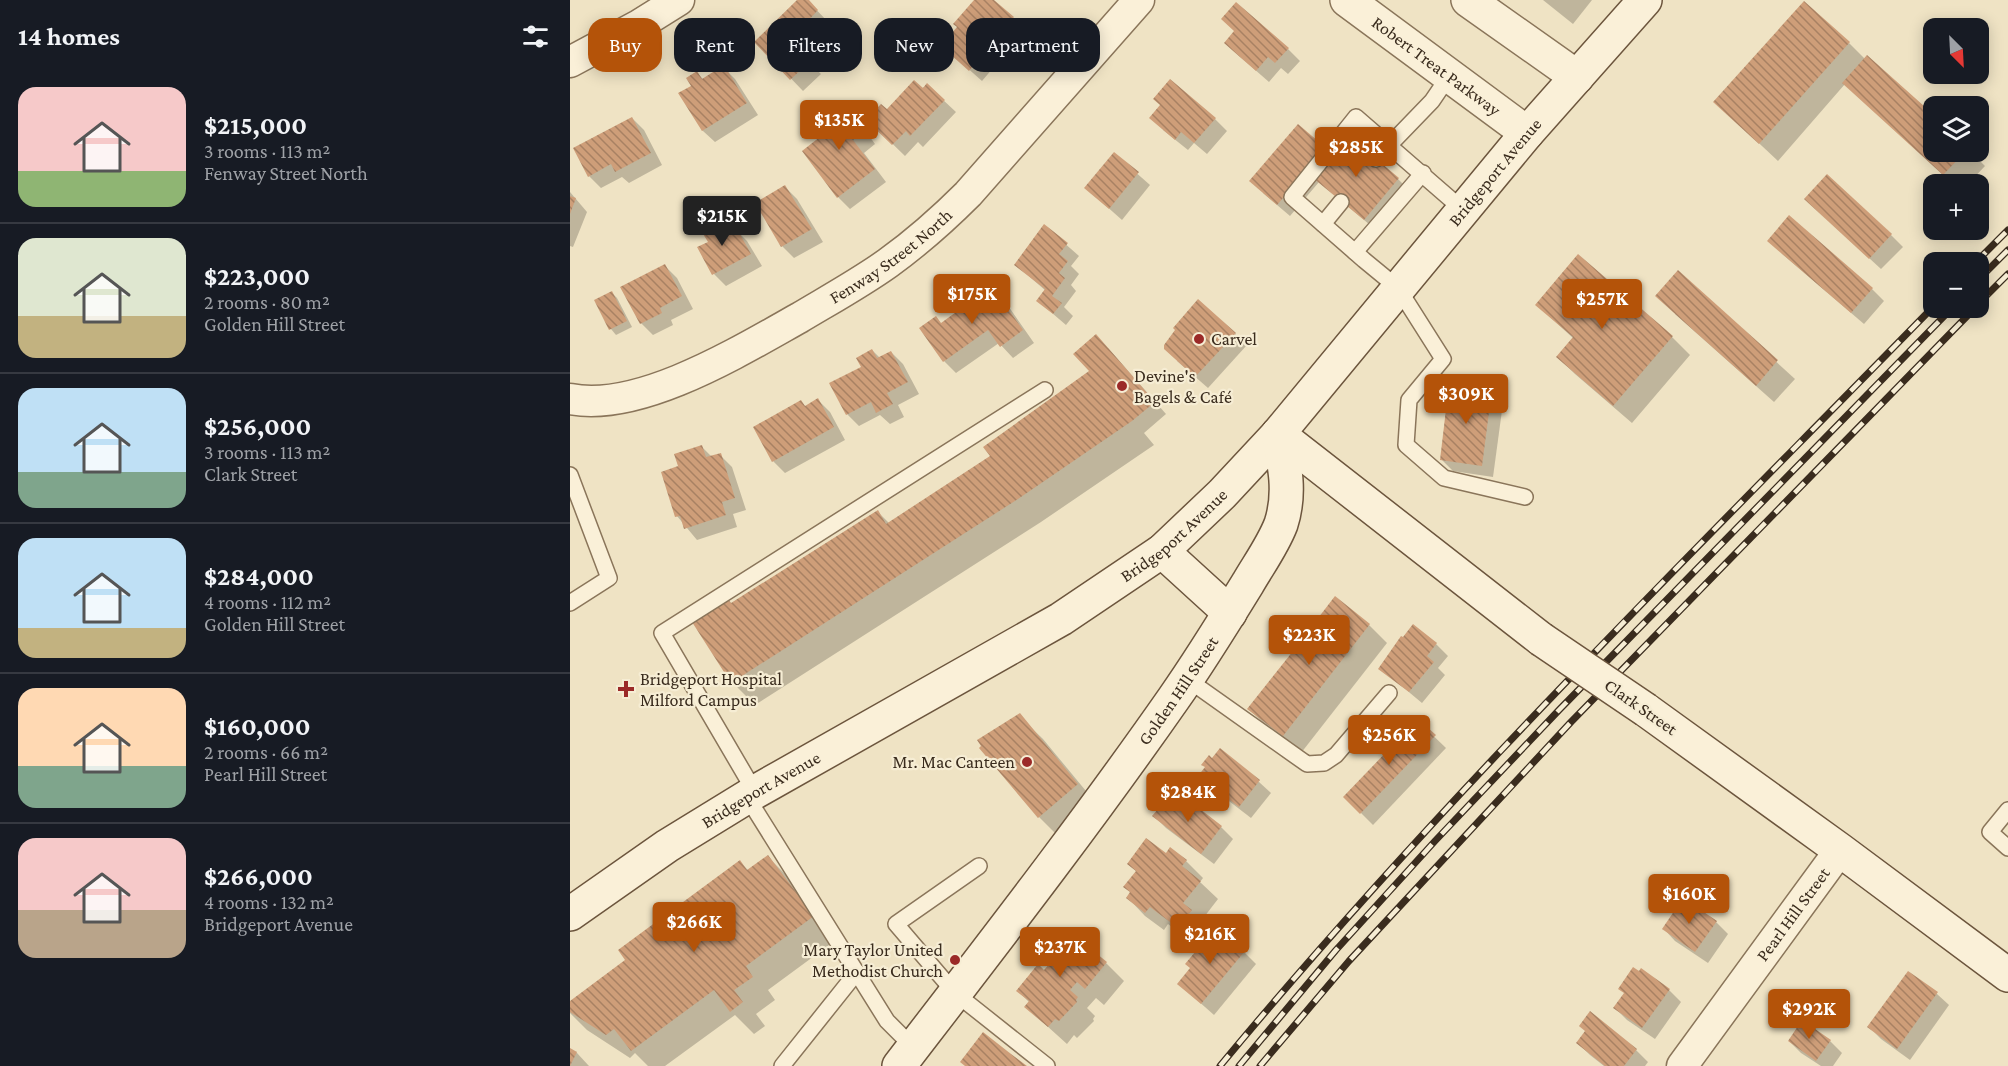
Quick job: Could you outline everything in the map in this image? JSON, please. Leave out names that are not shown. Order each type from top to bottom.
[{"type":"main road","name":"Robert Treat Parkway","points":[[1347,0],[1527,133]]},
{"type":"main road","points":[[1468,0],[1576,77]]},
{"type":"main road","name":"Bridgeport Avenue","points":[[572,908],[751,795],[1061,619],[1162,551],[1222,494],[1278,434],[1462,209],[1645,0]]},
{"type":"main road","name":"Golden Hill Street","points":[[909,1059],[955,993],[1002,933],[1187,679],[1272,543],[1281,523],[1286,500],[1287,479],[1278,434]]},
{"type":"main road","name":"Clark Street","points":[[1278,434],[1541,639],[1646,710],[2008,975]]},
{"type":"main road","points":[[1162,551],[1230,613]]},
{"type":"street","points":[[570,62],[639,25],[679,0]]},
{"type":"street","name":"Fenway Street North","points":[[570,399],[607,400],[629,396],[720,362],[834,297],[888,263],[939,223],[968,194],[1138,0]]},
{"type":"street","name":"Pearl Hill Street","points":[[1682,1066],[1840,850]]},
{"type":"lane","points":[[1377,159],[1432,101],[1449,76]]},
{"type":"lane","points":[[1462,209],[1356,117],[1292,197],[1398,288],[1443,359],[1409,400],[1406,445],[1444,478],[1525,497]]},
{"type":"lane","points":[[1355,252],[1422,173]]},
{"type":"lane","points":[[1323,224],[1341,201]]},
{"type":"lane","points":[[909,1059],[751,795],[662,633],[1045,390]]},
{"type":"lane","points":[[570,475],[609,578],[570,603]]},
{"type":"lane","points":[[1187,679],[1307,764],[1324,763],[1336,755],[1389,693]]},
{"type":"lane","points":[[2008,810],[1990,832],[2008,848]]},
{"type":"lane","points":[[979,866],[896,924],[955,993],[1047,1066]]},
{"type":"lane","points":[[782,1066],[856,972]]},
{"type":"building","points":[[797,0],[809,0],[818,10],[811,18],[779,18]]},
{"type":"building","points":[[974,0],[994,0],[1014,17],[966,18],[966,68],[954,58],[954,31],[957,27],[954,23]]},
{"type":"building","points":[[1804,1],[1850,42],[1759,144],[1713,102]]},
{"type":"building","points":[[1236,2],[1289,48],[1275,63],[1268,57],[1256,71],[1224,43],[1234,31],[1221,19]]},
{"type":"building","points":[[767,29],[767,56],[755,43]]},
{"type":"building","points":[[1867,55],[1923,105],[1923,157],[1842,83]]},
{"type":"building","points":[[695,72],[702,79],[713,72],[728,72],[747,103],[702,131],[678,93],[691,86],[686,78]]},
{"type":"building","points":[[782,72],[798,72],[790,80]]},
{"type":"building","points":[[1170,79],[1216,118],[1194,143],[1181,132],[1175,140],[1149,118],[1160,105],[1153,99]]},
{"type":"building","points":[[914,80],[923,88],[927,83],[945,100],[910,136],[906,131],[892,145],[866,120],[881,104],[887,109]]},
{"type":"building","points":[[841,100],[864,132],[853,140],[875,169],[837,198],[802,151],[830,129],[820,115]]},
{"type":"building","points":[[632,117],[651,153],[615,172],[611,164],[588,177],[573,148]]},
{"type":"building","points":[[1298,124],[1326,148],[1277,205],[1249,181]]},
{"type":"building","points":[[1349,136],[1399,178],[1364,220],[1313,178]]},
{"type":"building","points":[[1114,152],[1139,172],[1109,209],[1084,188]]},
{"type":"building","points":[[1929,162],[1955,162],[1944,174]]},
{"type":"building","points":[[1827,174],[1892,234],[1869,259],[1804,199]]},
{"type":"building","points":[[785,185],[812,229],[781,247],[755,203]]},
{"type":"building","points":[[570,196],[576,198],[570,214]]},
{"type":"building","points":[[1789,215],[1873,288],[1851,313],[1767,241]]},
{"type":"building","points":[[720,218],[728,231],[736,227],[751,254],[712,275],[697,247],[708,242],[700,229]]},
{"type":"building","points":[[1044,224],[1068,243],[1059,254],[1068,261],[1059,273],[1065,278],[1052,296],[1062,303],[1053,314],[1036,301],[1045,289],[1014,265]]},
{"type":"building","points":[[1578,254],[1673,336],[1613,406],[1556,357],[1573,337],[1535,305]]},
{"type":"building","points":[[665,264],[682,296],[660,308],[662,313],[640,324],[620,287]]},
{"type":"building","points":[[1678,270],[1778,360],[1756,386],[1655,296]]},
{"type":"building","points":[[992,286],[1023,330],[1000,347],[988,330],[943,362],[919,328],[936,316],[941,323]]},
{"type":"building","points":[[612,291],[627,321],[609,330],[594,300]]},
{"type":"building","name":"Carvel","points":[[1198,299],[1236,333],[1195,377],[1164,349],[1164,345],[1175,330],[1173,328]]},
{"type":"building","points":[[1096,334],[1155,402],[1132,421],[1018,499],[731,683],[692,622],[728,599],[731,603],[878,510],[886,524],[990,456],[983,447],[1089,371],[1073,354]]},
{"type":"building","points":[[872,349],[877,358],[891,351],[908,382],[887,393],[893,404],[876,413],[871,402],[846,415],[829,383],[861,367],[856,358]]},
{"type":"building","points":[[1449,384],[1492,389],[1482,466],[1440,460]]},
{"type":"building","points":[[818,398],[834,427],[772,462],[753,427],[801,400],[805,406]]},
{"type":"building","points":[[702,445],[706,457],[721,453],[735,498],[722,502],[726,515],[684,529],[680,516],[675,517],[661,472],[678,466],[674,454]]},
{"type":"building","points":[[1335,596],[1370,624],[1283,736],[1247,709],[1305,636],[1300,631],[1307,622],[1312,626]]},
{"type":"building","points":[[1413,624],[1437,643],[1427,656],[1434,662],[1409,692],[1378,669],[1401,636],[1403,637]]},
{"type":"building","name":"Mr. Mac Canteen","points":[[1020,713],[1078,784],[1038,818],[979,748],[981,746],[977,740]]},
{"type":"building","points":[[1418,719],[1436,735],[1360,814],[1343,797]]},
{"type":"building","points":[[1220,748],[1260,780],[1239,807],[1198,776],[1205,767],[1201,765],[1209,755],[1212,758]]},
{"type":"building","points":[[1182,795],[1222,826],[1201,854],[1152,816],[1165,801],[1173,807]]},
{"type":"building","points":[[1146,838],[1166,853],[1170,847],[1187,860],[1182,866],[1201,881],[1183,903],[1192,910],[1178,928],[1150,907],[1145,913],[1126,898],[1130,892],[1123,887],[1136,871],[1127,864]]},
{"type":"building","points":[[768,855],[814,916],[746,966],[753,977],[734,990],[743,1002],[730,1012],[714,990],[631,1051],[614,1029],[606,1035],[570,1012],[570,1001],[625,960],[618,950],[740,860],[747,870]]},
{"type":"building","points":[[1683,898],[1717,921],[1695,952],[1662,929]]},
{"type":"building","points":[[1216,927],[1245,951],[1201,1004],[1177,984],[1190,968],[1185,964]]},
{"type":"building","points":[[1066,929],[1107,962],[1085,989],[1077,982],[1070,990],[1078,997],[1077,1002],[1059,1021],[1055,1019],[1048,1027],[1024,1007],[1029,1001],[1016,991],[1038,964],[1044,970],[1052,961],[1041,953],[1052,939],[1056,941]]},
{"type":"building","points":[[1633,967],[1639,971],[1641,968],[1670,989],[1642,1028],[1613,1008],[1624,993],[1618,989]]},
{"type":"building","points":[[1908,971],[1938,992],[1897,1049],[1867,1027]]},
{"type":"building","points":[[1590,1011],[1637,1049],[1624,1066],[1605,1066],[1576,1043],[1585,1031],[1579,1026]]},
{"type":"building","points":[[1802,1020],[1831,1040],[1816,1061],[1788,1041]]},
{"type":"building","points":[[983,1032],[1027,1066],[965,1066],[960,1062]]},
{"type":"building","points":[[570,1048],[577,1052],[570,1066]]},
{"type":"railway","points":[[1986,252],[2008,230]]},
{"type":"railway","points":[[1989,269],[2008,250]]},
{"type":"railway","points":[[1989,293],[2008,274]]},
{"type":"railway","points":[[1220,1066],[1304,967],[1479,773],[1923,317]]},
{"type":"railway","points":[[1239,1066],[1336,950],[1435,841],[1559,710],[1942,318]]},
{"type":"railway","points":[[1260,1066],[1349,961],[1571,722],[1965,318]]},
{"type":"place","name":"Carvel","points":[[1199,339]]},
{"type":"place","name":"Devine's Bagels & Café","points":[[1122,386]]},
{"type":"place","name":"Bridgeport Hospital Milford Campus","points":[[626,689]]},
{"type":"place","name":"Mr. Mac Canteen","points":[[1027,762]]},
{"type":"place","name":"Mary Taylor United Methodist Church","points":[[955,960]]}]
